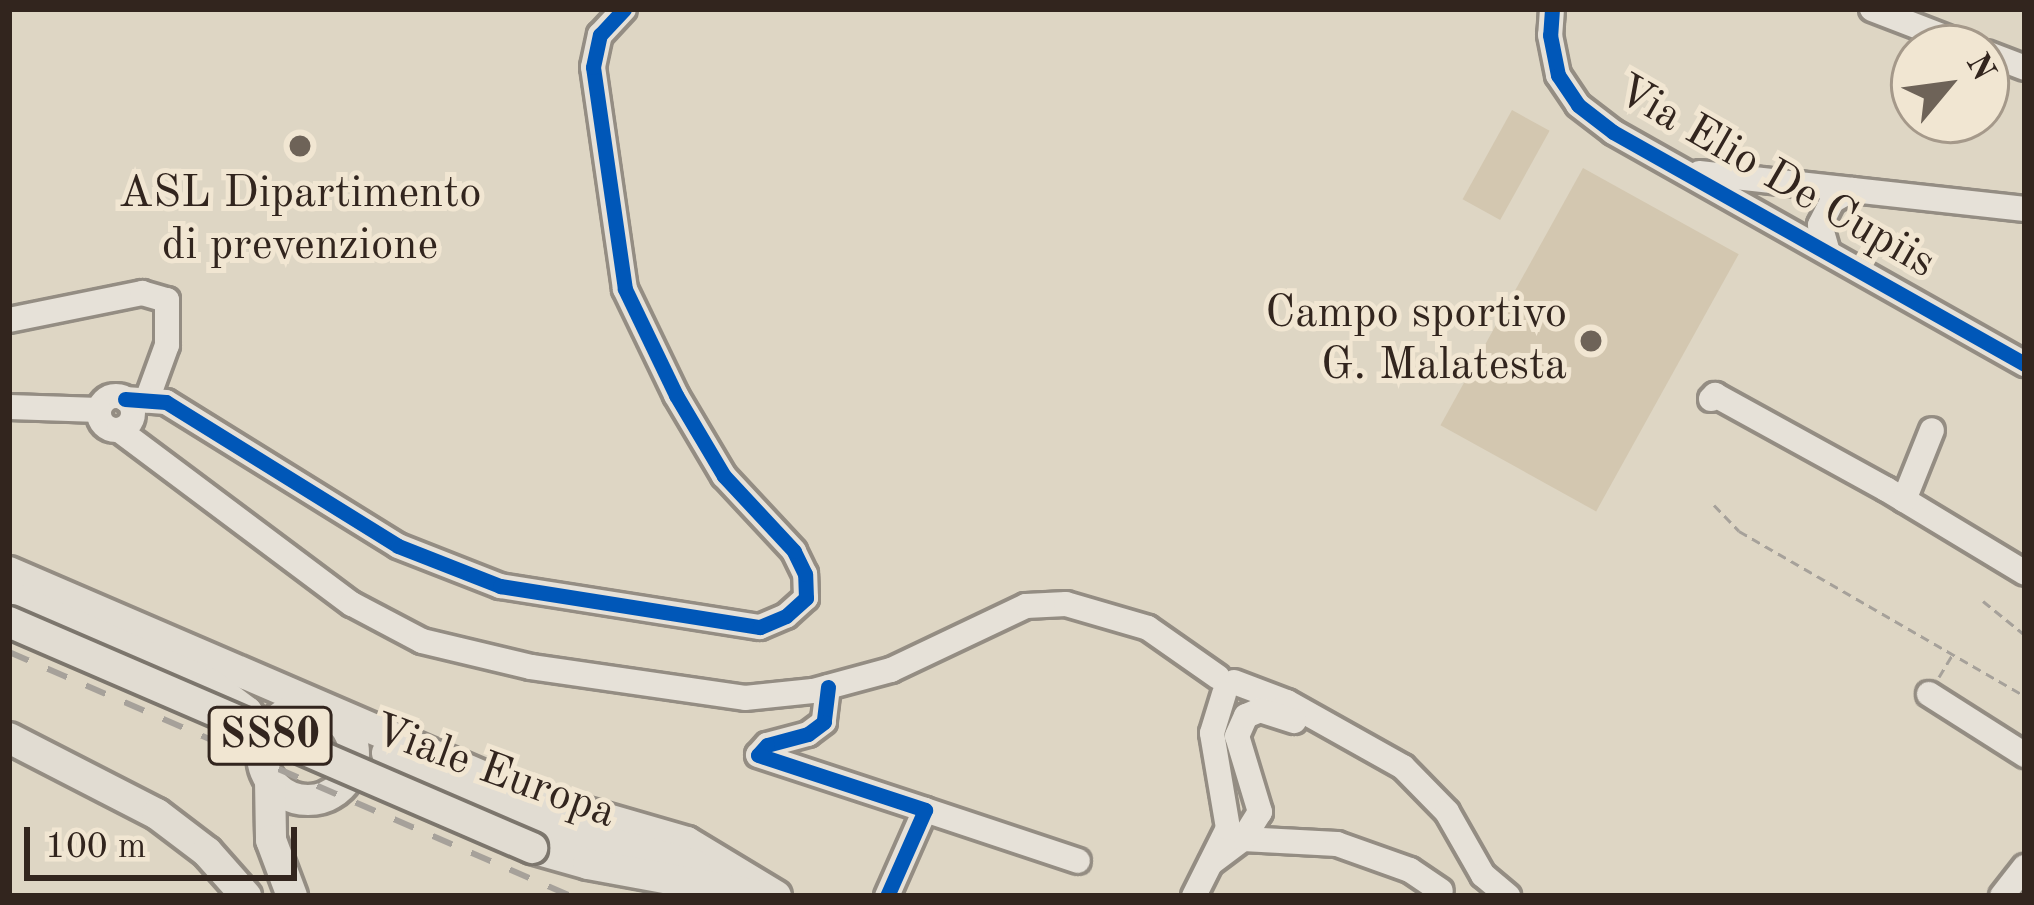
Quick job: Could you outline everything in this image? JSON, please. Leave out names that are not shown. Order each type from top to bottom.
[{"type":"main road","name":"Viale Europa","points":[[9,572],[531,797],[688,842],[774,896]]},
{"type":"main road","name":"SS80","points":[[9,596],[210,684],[296,710],[326,712],[348,733],[353,757],[345,780],[329,795],[308,800],[291,796],[271,780],[262,760],[265,739],[277,720],[296,710]]},
{"type":"main road","name":"Viale Europa","points":[[9,622],[532,848],[588,864],[762,896]]},
{"type":"main road","name":"SS80","points":[[210,684],[247,712],[265,739]]},
{"type":"main road","name":"Viale Europa","points":[[348,733],[424,776],[534,823],[688,862],[774,896]]},
{"type":"main road","points":[[9,737],[157,814],[207,851],[246,896]]},
{"type":"main road","name":"Viale Europa","points":[[345,780],[381,771],[424,776]]},
{"type":"main road","points":[[271,780],[271,840],[292,896]]},
{"type":"main road","points":[[278,859],[290,822],[308,800]]},
{"type":"street","points":[[98,410],[109,397],[187,413],[398,547],[500,586],[760,627],[787,616],[806,598],[806,574],[794,551],[724,476],[676,395],[625,289],[593,67],[600,35],[624,9]]},
{"type":"street","name":"Via Elio De Cupiis","points":[[1552,9],[1550,35],[1558,75],[1577,104],[1613,132],[2025,364]]},
{"type":"street","points":[[1872,9],[1911,24]]},
{"type":"street","points":[[1687,172],[2025,209]]},
{"type":"street","points":[[1827,249],[1820,225],[1832,201],[1852,190]]},
{"type":"street","points":[[9,320],[142,293],[167,300],[167,345],[133,413],[119,430]]},
{"type":"street","points":[[1711,399],[1715,395],[2025,572]]},
{"type":"street","points":[[9,406],[98,410]]},
{"type":"street","points":[[98,410],[104,425],[119,430],[300,568],[422,641],[531,667],[746,698],[828,687],[891,670],[1026,606],[1066,604],[1148,628],[1225,684],[1287,702],[1403,767],[1447,812],[1483,875],[1508,896]]},
{"type":"street","points":[[1904,500],[1932,430]]},
{"type":"street","points":[[1194,896],[1228,828],[1212,734],[1225,684]]},
{"type":"street","points":[[828,687],[824,722],[808,734],[767,745],[758,755],[1078,861]]},
{"type":"street","points":[[1929,694],[2025,755]]},
{"type":"street","points":[[1211,862],[1243,839],[1261,812],[1237,736],[1246,716],[1260,710],[1297,722],[1346,751],[1403,767]]},
{"type":"street","points":[[886,896],[925,810]]},
{"type":"street","points":[[1243,839],[1337,844],[1411,870],[1441,891]]},
{"type":"street","points":[[2002,896],[2025,867]]},
{"type":"path","points":[[1714,506],[1751,539],[2025,696]]},
{"type":"path","points":[[1982,601],[2025,635]]},
{"type":"path","points":[[1929,694],[1953,653]]},
{"type":"shaded area","points":[[1512,110],[1550,131],[1500,220],[1463,199]]},
{"type":"shaded area","name":"Campo sportivo G. Malatesta","points":[[1583,168],[1739,254],[1596,511],[1440,425]]},
{"type":"railway","points":[[9,652],[571,896]]},
{"type":"cycle path","points":[[125,399],[166,402],[398,546],[500,586],[760,627],[786,616],[806,598],[805,574],[794,551],[724,476],[676,395],[625,289],[593,67],[600,35],[624,9]]},
{"type":"cycle path","points":[[1552,9],[1550,35],[1558,75],[1578,105],[1613,132],[2025,364]]},
{"type":"cycle path","points":[[828,687],[824,722],[808,734],[767,745],[758,755],[925,810],[887,896]]},
{"type":"place","name":"ASL Dipartimento di prevenzione","points":[[300,146]]},
{"type":"place","name":"Campo sportivo G. Malatesta","points":[[1591,341]]}]
